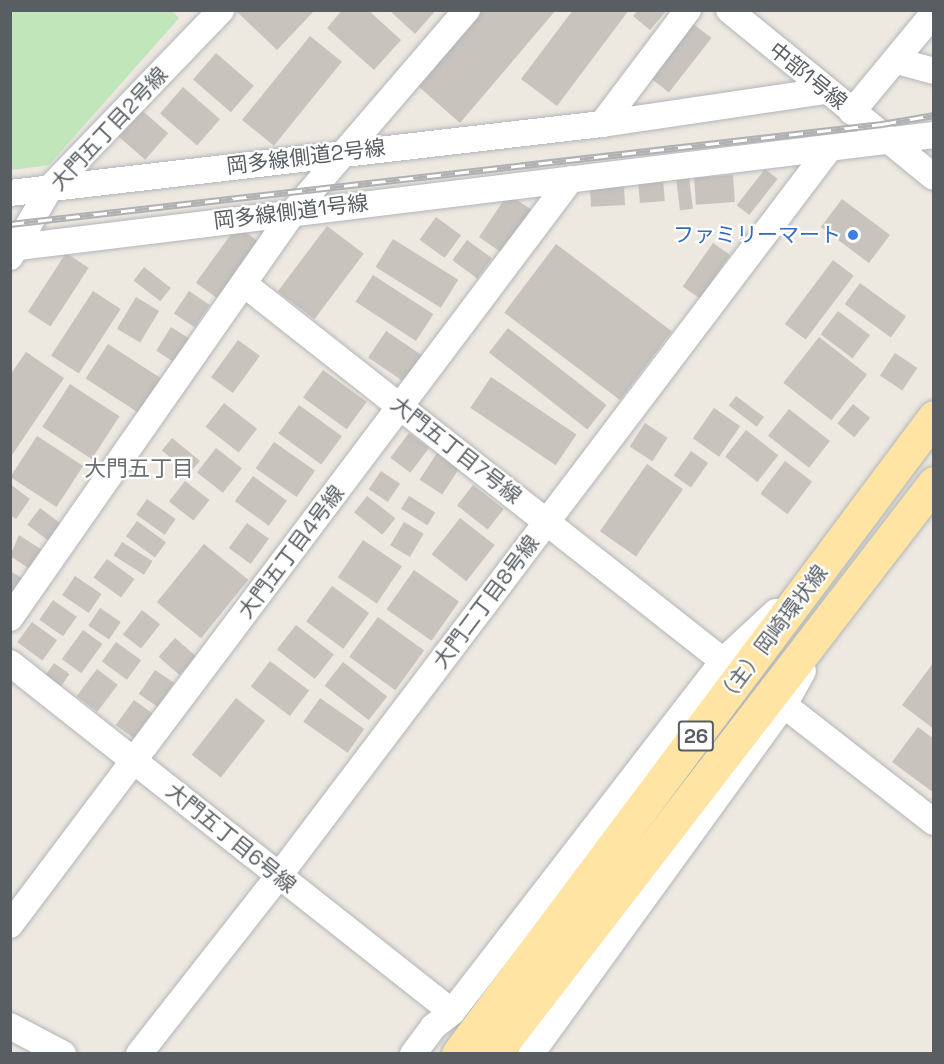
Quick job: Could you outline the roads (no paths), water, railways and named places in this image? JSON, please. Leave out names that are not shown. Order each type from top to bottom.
[{"type":"main road","name":"（主）岡崎環状線","points":[[458,1053],[823,568],[933,417]]},
{"type":"main road","name":"（主）岡崎環状線","points":[[494,1053],[933,483]]},
{"type":"street","points":[[10,618],[293,212],[467,10]]},
{"type":"street","points":[[602,124],[688,10]]},
{"type":"street","name":"中部1号線","points":[[729,10],[825,91],[933,177]]},
{"type":"street","name":"大門五丁目2号線","points":[[13,251],[50,188],[214,13]]},
{"type":"street","points":[[852,112],[897,61],[933,13]]},
{"type":"street","points":[[897,61],[933,70]]},
{"type":"street","name":"岡多線側道2号線","points":[[10,193],[345,152],[602,124],[825,91]]},
{"type":"street","name":"岡多線側道1号線","points":[[13,251],[293,212],[933,135]]},
{"type":"street","name":"大門二丁目8号線","points":[[139,1053],[278,877],[829,149]]},
{"type":"street","name":"大門五丁目4号線","points":[[10,925],[132,759],[402,407],[572,179]]},
{"type":"street","name":"大門五丁目7号線","points":[[244,285],[723,661]]},
{"type":"street","points":[[413,1053],[433,1027],[452,1012],[723,661],[823,568]]},
{"type":"street","points":[[531,1053],[784,705],[845,595]]},
{"type":"street","name":"大門五丁目6号線","points":[[10,663],[278,877],[452,1012]]},
{"type":"street","points":[[784,705],[933,822]]},
{"type":"street","points":[[10,1026],[63,1053]]},
{"type":"railway","points":[[10,224],[882,124],[934,115]]},
{"type":"place","name":"ファミリーマート","points":[[853,235]]},
{"type":"district","name":"大門五丁目","points":[[139,469]]}]
